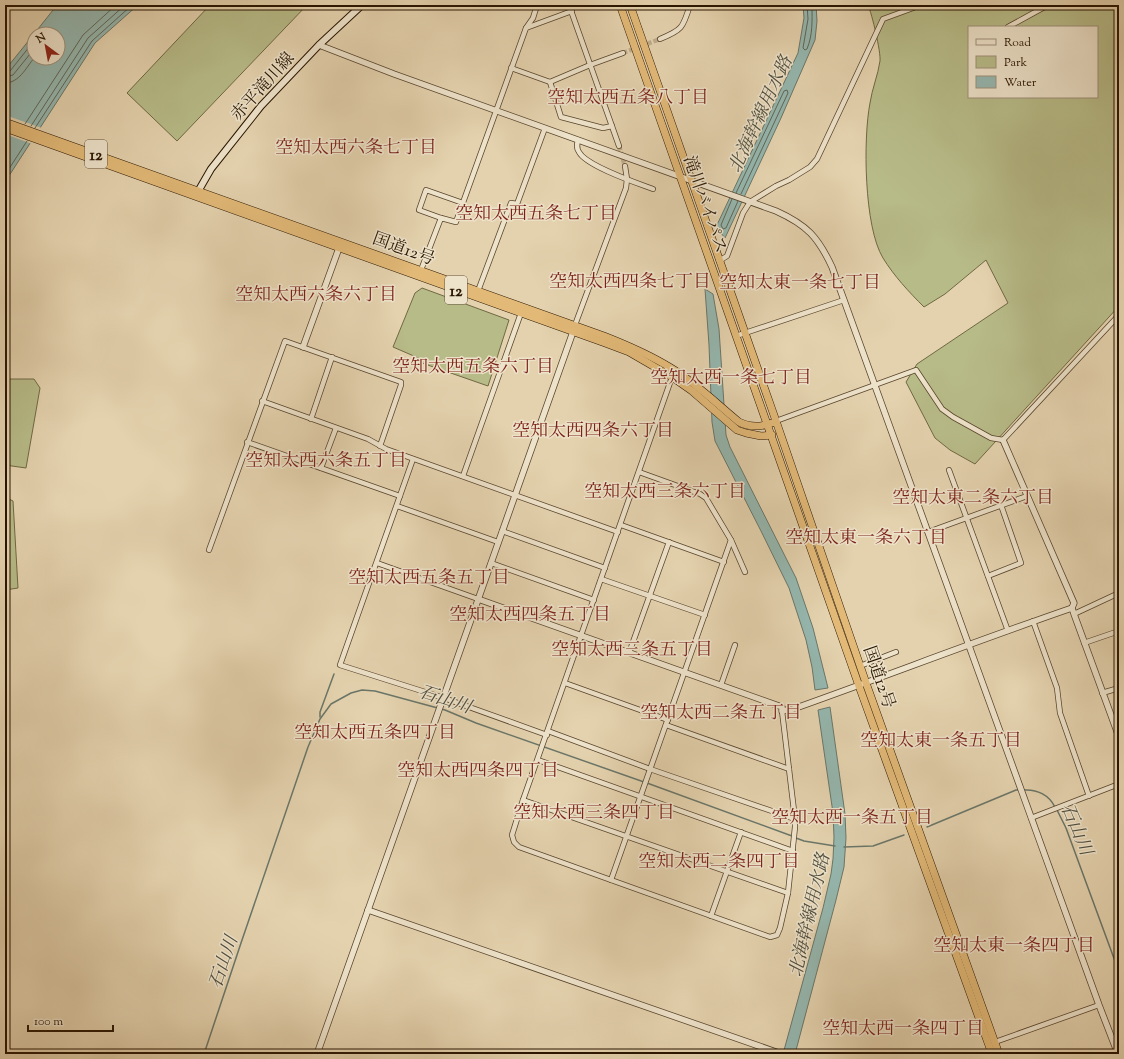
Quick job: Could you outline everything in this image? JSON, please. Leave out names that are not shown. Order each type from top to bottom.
[{"type":"highway","name":"滝川バイパス","points":[[620,5],[772,435]]},
{"type":"highway","name":"滝川バイパス","points":[[630,5],[776,421]]},
{"type":"highway","name":"国道12号","points":[[5,122],[185,189]]},
{"type":"highway","name":"国道12号","points":[[5,128],[421,270],[478,291],[574,328],[628,352],[706,398]]},
{"type":"highway","name":"国道12号","points":[[197,193],[339,248],[521,313],[630,346],[672,369],[731,421],[737,430],[746,434],[761,436],[772,435],[992,1054]]},
{"type":"highway","name":"国道12号","points":[[731,421],[739,422],[745,425],[757,426],[776,421],[860,666],[862,685],[999,1054]]},
{"type":"highway","points":[[772,435],[776,421]]},
{"type":"main road","name":"赤平滝川線","points":[[197,193],[211,168],[261,106],[319,45],[362,5]]},
{"type":"street","points":[[463,203],[426,190],[419,210],[456,222],[463,203],[496,110],[512,68],[526,28],[533,18],[538,5]]},
{"type":"street","points":[[570,5],[619,146]]},
{"type":"street","points":[[660,39],[675,33],[681,28],[686,20],[690,5]]},
{"type":"street","points":[[719,261],[727,256],[747,201],[810,168],[817,159],[883,19],[918,5]]},
{"type":"street","points":[[1010,26],[1048,5]]},
{"type":"street","points":[[526,28],[572,11]]},
{"type":"street","points":[[319,45],[792,218],[812,234],[824,249],[875,385],[1099,1005],[1118,1052],[1110,1054]]},
{"type":"street","points":[[512,68],[550,82],[623,53]]},
{"type":"street","points":[[550,82],[561,117],[603,128],[612,126]]},
{"type":"street","points":[[478,291],[510,203],[517,204],[545,128]]},
{"type":"street","points":[[578,140],[577,146],[579,153],[584,158],[602,169],[653,190]]},
{"type":"street","points":[[317,1054],[574,328],[626,188],[627,179],[625,166]]},
{"type":"street","points":[[421,270],[441,218]]},
{"type":"street","points":[[303,347],[339,248]]},
{"type":"street","points":[[736,336],[746,334],[844,300]]},
{"type":"street","points":[[463,476],[521,313]]},
{"type":"street","points":[[1003,440],[1119,315]]},
{"type":"street","points":[[209,550],[285,341],[400,382],[401,385],[380,446]]},
{"type":"street","points":[[311,419],[332,358]]},
{"type":"street","points":[[776,421],[916,370],[942,409],[953,417],[991,438],[1003,440]]},
{"type":"street","points":[[377,563],[582,636],[629,653],[685,672],[782,707],[795,828],[788,893],[777,935],[770,937],[519,847],[514,842],[512,835],[523,800],[548,733],[582,636],[601,579],[672,377]]},
{"type":"street","points":[[262,401],[368,439],[386,449],[413,459],[618,532]]},
{"type":"street","points":[[321,468],[336,428]]},
{"type":"street","points":[[1003,440],[1074,603],[1073,611],[1119,738]]},
{"type":"street","points":[[247,442],[400,496]]},
{"type":"street","points":[[413,459],[340,665],[548,733],[795,819]]},
{"type":"street","points":[[949,470],[1008,630]]},
{"type":"street","points":[[639,472],[700,494],[706,498],[731,540],[744,572]]},
{"type":"street","points":[[928,532],[1027,496]]},
{"type":"street","points":[[988,576],[1021,563],[1001,505]]},
{"type":"street","points":[[397,506],[498,542]]},
{"type":"street","points":[[621,525],[724,562]]},
{"type":"street","points":[[502,531],[605,568]]},
{"type":"street","points":[[611,880],[731,540]]},
{"type":"street","points":[[629,653],[669,542]]},
{"type":"street","points":[[491,563],[594,600]]},
{"type":"street","points":[[601,579],[705,615]]},
{"type":"street","points":[[782,711],[793,709],[862,685],[1008,630],[1073,611],[1119,593]]},
{"type":"street","points":[[1033,622],[1057,688],[1060,713],[1090,796]]},
{"type":"street","points":[[1084,643],[1119,631]]},
{"type":"street","points":[[721,685],[735,645]]},
{"type":"street","points":[[860,666],[896,652]]},
{"type":"street","points":[[565,683],[668,720]]},
{"type":"street","points":[[1102,693],[1119,688]]},
{"type":"street","points":[[666,725],[789,769]]},
{"type":"street","points":[[538,760],[793,851]]},
{"type":"street","points":[[1031,818],[1119,784]]},
{"type":"street","points":[[523,800],[788,893]]},
{"type":"street","points":[[711,916],[741,832]]},
{"type":"street","points":[[368,910],[780,1053]]},
{"type":"street","points":[[995,1042],[1099,1005]]},
{"type":"green space","points":[[210,5],[307,5],[177,141],[127,93]]},
{"type":"green space","points":[[868,5],[1119,5],[1119,306],[975,464],[950,450],[935,438],[906,382],[917,364],[1008,303],[986,260],[945,294],[924,307],[902,284],[883,258],[872,226],[866,160],[868,119],[871,98],[880,61],[874,24]]},
{"type":"green space","points":[[422,288],[509,320],[488,386],[422,363],[423,360],[393,347],[415,293]]},
{"type":"green space","points":[[5,379],[34,379],[40,388],[26,468],[5,465]]},
{"type":"green space","points":[[5,497],[13,501],[18,588],[5,590]]},
{"type":"water","points":[[57,5],[138,5],[95,43],[5,182],[5,70],[26,44],[26,66],[66,66],[66,26],[40,26]]},
{"type":"water","points":[[803,5],[816,5],[817,21],[815,40],[781,118],[725,238],[716,227],[798,53],[804,18]]},
{"type":"water","points":[[705,289],[713,294],[719,329],[726,435],[730,447],[796,578],[813,628],[828,688],[815,690],[806,640],[789,588],[715,441],[712,422]]},
{"type":"water","points":[[830,707],[845,814],[846,838],[844,867],[795,1054],[783,1054],[831,874],[834,837],[833,813],[818,710]]},
{"type":"pier","points":[[5,115],[42,128],[32,144],[5,134]]},
{"type":"waterway","points":[[320,717],[320,712],[334,674]]},
{"type":"waterway","name":"石山川","points":[[204,1054],[308,747],[320,719],[331,704],[351,693],[362,690],[375,691],[445,710],[476,723],[644,782]]},
{"type":"waterway","name":"石山川","points":[[647,783],[792,836]]},
{"type":"waterway","name":"石山川","points":[[927,827],[1016,790],[1020,790]]},
{"type":"waterway","name":"石山川","points":[[1024,790],[1038,792],[1046,796],[1055,807]]},
{"type":"waterway","name":"石山川","points":[[1057,810],[1066,828],[1119,972]]},
{"type":"waterway","name":"石山川","points":[[844,847],[873,846],[904,835]]},
{"type":"waterway","name":"石山川","points":[[796,838],[804,841],[835,846]]},
{"type":"tunnel","points":[[623,53],[660,39]]},
{"type":"tunnel","points":[[619,146],[625,166]]},
{"type":"district","name":"空知太西五条八丁目","points":[[628,97]]},
{"type":"district","name":"空知太西六条七丁目","points":[[356,147]]},
{"type":"district","name":"空知太西五条七丁目","points":[[536,213]]},
{"type":"district","name":"空知太西四条七丁目","points":[[630,281]]},
{"type":"district","name":"空知太東一条七丁目","points":[[800,282]]},
{"type":"district","name":"空知太西六条六丁目","points":[[316,294]]},
{"type":"district","name":"空知太西五条六丁目","points":[[473,366]]},
{"type":"district","name":"空知太西一条七丁目","points":[[731,377]]},
{"type":"district","name":"空知太西四条六丁目","points":[[593,430]]},
{"type":"district","name":"空知太西六条五丁目","points":[[326,460]]},
{"type":"district","name":"空知太西三条六丁目","points":[[665,491]]},
{"type":"district","name":"空知太東二条六丁目","points":[[973,497]]},
{"type":"district","name":"空知太東一条六丁目","points":[[866,537]]},
{"type":"district","name":"空知太西五条五丁目","points":[[429,577]]},
{"type":"district","name":"空知太西四条五丁目","points":[[530,614]]},
{"type":"district","name":"空知太西三条五丁目","points":[[632,649]]},
{"type":"district","name":"空知太西二条五丁目","points":[[721,712]]},
{"type":"district","name":"空知太西五条四丁目","points":[[375,732]]},
{"type":"district","name":"空知太東一条五丁目","points":[[941,740]]},
{"type":"district","name":"空知太西四条四丁目","points":[[478,770]]},
{"type":"district","name":"空知太西三条四丁目","points":[[594,812]]},
{"type":"district","name":"空知太西一条五丁目","points":[[852,817]]},
{"type":"district","name":"空知太西二条四丁目","points":[[719,861]]},
{"type":"district","name":"空知太東一条四丁目","points":[[1014,945]]},
{"type":"district","name":"空知太西一条四丁目","points":[[903,1028]]},
{"type":"water label","name":"北海幹線用水路","points":[[760,114]]},
{"type":"water label","name":"北海幹線用水路","points":[[809,915]]}]
